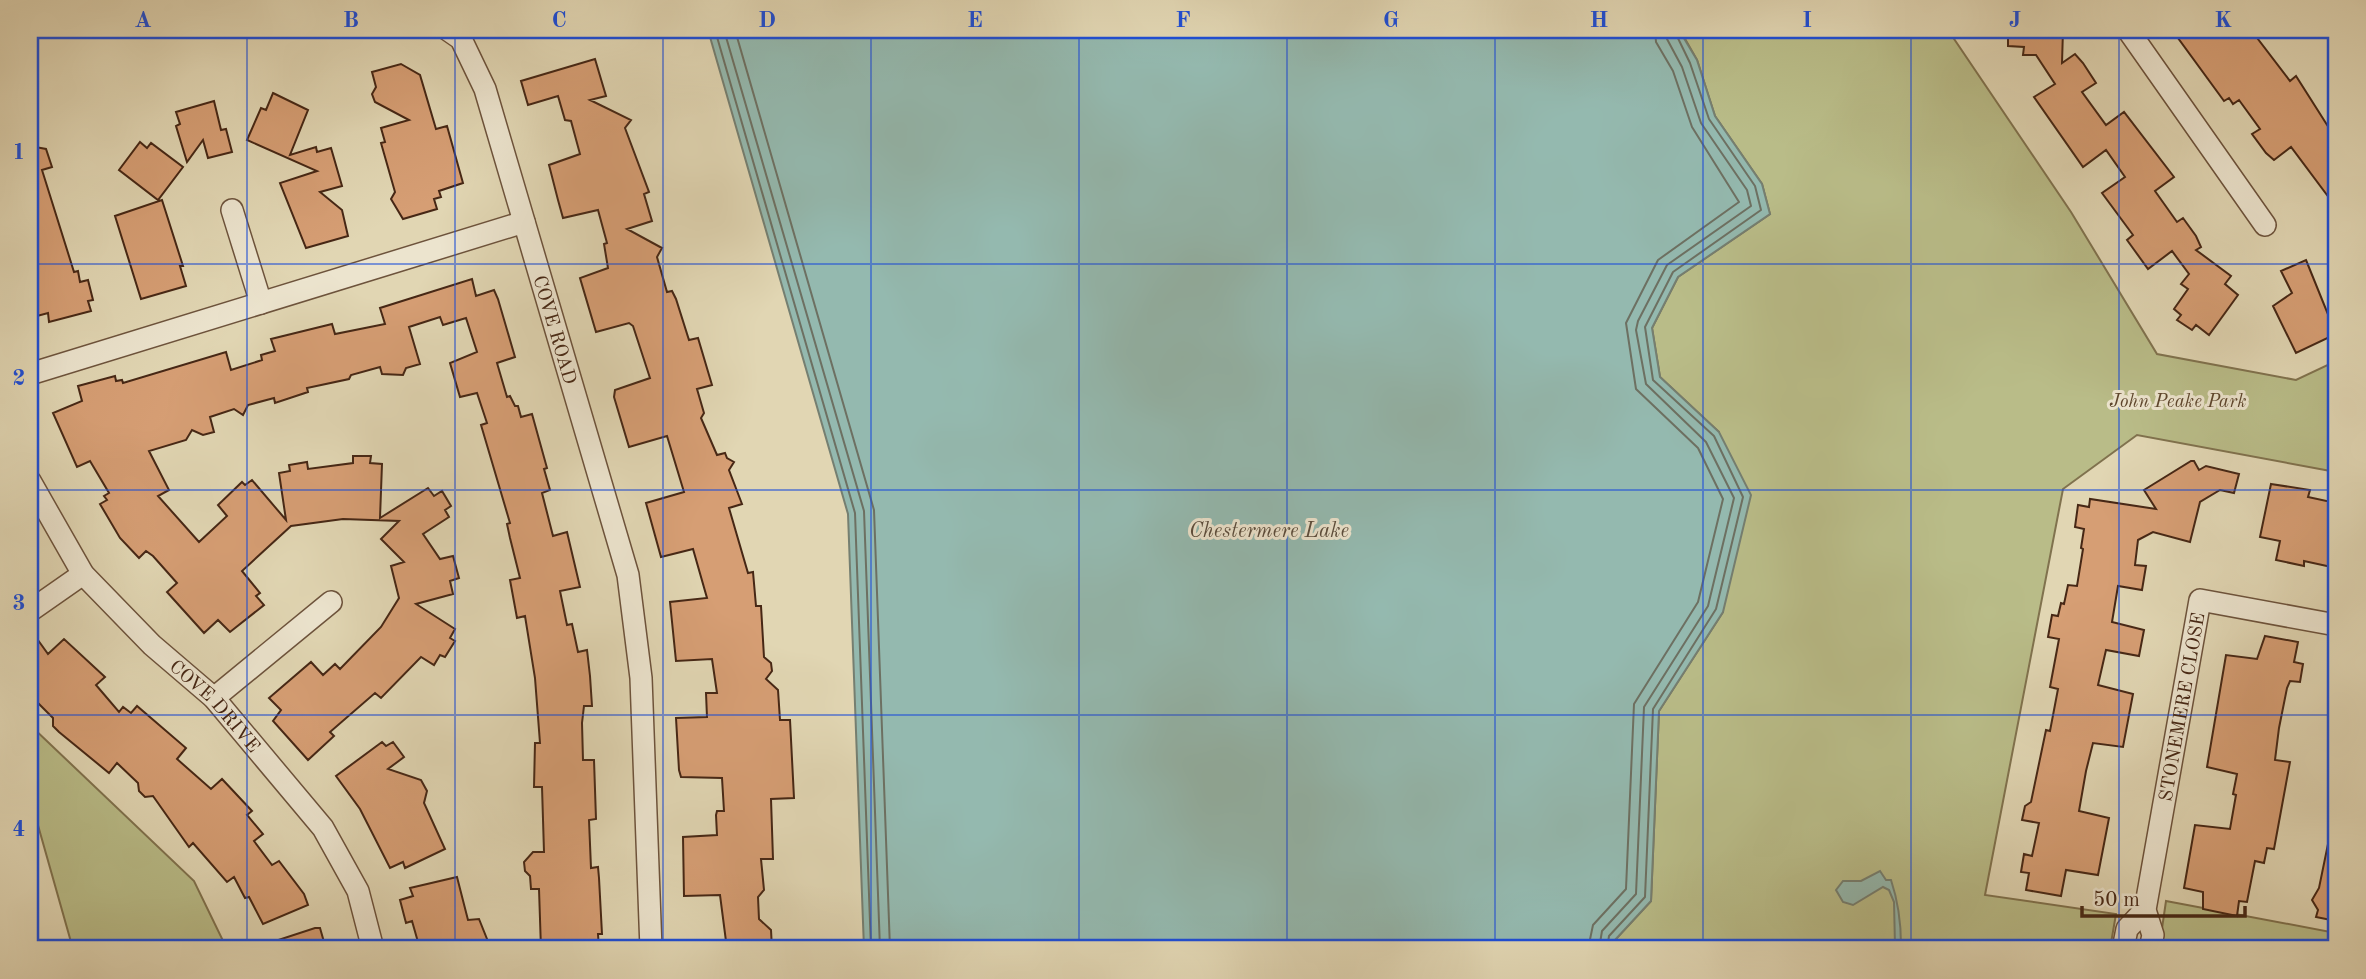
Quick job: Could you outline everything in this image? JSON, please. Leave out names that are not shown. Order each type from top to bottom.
[{"type":"street","name":"COVE ROAD","points":[[448,30],[461,39],[485,89],[628,575],[640,678],[651,949]]},
{"type":"street","points":[[2128,30],[2265,225]]},
{"type":"street","points":[[232,210],[261,303]]},
{"type":"street","points":[[30,374],[524,222]]},
{"type":"street","name":"COVE DRIVE","points":[[30,481],[83,574],[152,645],[214,698],[323,828],[358,891],[373,949]]},
{"type":"street","points":[[30,611],[83,574]]},
{"type":"street","name":"STONEMERE CLOSE","points":[[2150,949],[2153,934],[2145,910],[2200,600],[2336,625]]},
{"type":"street","points":[[214,698],[331,602]]},
{"type":"street","name":"STONEMERE CLOSE","points":[[2123,949],[2127,929],[2145,910]]},
{"type":"green space","name":"John Peake Park","points":[[1680,30],[1948,30],[2071,212],[2157,354],[2296,380],[2336,361],[2336,472],[2137,435],[2063,489],[1985,895],[2116,914],[2110,949],[1614,949],[1614,941],[1651,901],[1659,711],[1723,612],[1719,432],[1660,377],[1652,328],[1678,277],[1770,214],[1762,184],[1715,116],[1697,60]]},
{"type":"green space","points":[[30,725],[194,881],[227,949],[73,949],[30,797]]},
{"type":"green space","points":[[2166,901],[2336,933],[2336,949],[2159,949]]},
{"type":"water","name":"Chestermere Lake","points":[[708,30],[1679,30],[1697,60],[1715,116],[1762,184],[1770,214],[1678,277],[1652,328],[1660,377],[1719,432],[1751,495],[1723,612],[1659,711],[1651,901],[1615,940],[1614,949],[864,949],[848,514]]},
{"type":"water","points":[[1880,871],[1886,880],[1891,880],[1899,912],[1901,945],[1895,946],[1894,902],[1889,890],[1883,887],[1853,905],[1843,902],[1836,890],[1843,881],[1861,881]]},
{"type":"building","points":[[2008,30],[2063,30],[2062,63],[2075,54],[2083,63],[2096,83],[2082,92],[2106,125],[2124,112],[2174,177],[2155,191],[2177,222],[2183,218],[2196,236],[2201,247],[2196,250],[2231,276],[2225,284],[2238,295],[2209,335],[2196,325],[2192,330],[2177,320],[2181,315],[2174,309],[2188,289],[2181,284],[2189,274],[2172,251],[2148,269],[2127,240],[2133,235],[2102,193],[2125,177],[2106,150],[2083,167],[2034,97],[2055,84],[2036,55],[2023,55],[2024,47],[2008,46]]},
{"type":"building","points":[[2191,30],[2251,30],[2290,81],[2296,76],[2336,139],[2336,207],[2291,147],[2274,160],[2266,153],[2252,134],[2260,129],[2239,100],[2233,104],[2229,98],[2224,101],[2178,38]]},
{"type":"building","points":[[595,59],[606,96],[590,100],[631,120],[625,128],[649,192],[644,194],[652,221],[627,229],[662,248],[657,257],[667,292],[672,291],[676,299],[689,340],[698,338],[712,385],[697,389],[704,413],[701,418],[717,455],[725,453],[727,458],[734,462],[729,470],[742,504],[729,508],[748,573],[753,572],[756,606],[761,606],[764,657],[771,663],[772,671],[766,679],[778,690],[780,720],[790,720],[794,798],[771,799],[773,859],[761,859],[764,890],[758,897],[759,919],[771,930],[772,949],[727,949],[720,895],[684,896],[683,837],[717,835],[717,811],[724,811],[722,778],[681,777],[679,770],[676,718],[707,717],[706,693],[717,693],[712,659],[676,661],[670,602],[707,598],[693,549],[661,557],[646,503],[684,492],[667,436],[629,447],[614,397],[615,390],[650,378],[633,326],[629,323],[596,332],[580,278],[608,268],[604,244],[607,243],[598,210],[563,218],[549,165],[580,154],[571,121],[565,120],[558,96],[528,105],[521,81]]},
{"type":"building","points":[[401,64],[420,75],[436,129],[447,126],[463,183],[439,191],[441,197],[434,199],[437,209],[403,219],[391,199],[395,192],[381,143],[385,142],[381,128],[409,120],[375,102],[372,94],[376,87],[372,72]]},
{"type":"building","points":[[273,93],[308,110],[290,155],[316,147],[317,152],[331,148],[342,186],[320,192],[342,210],[348,236],[306,248],[280,183],[317,171],[247,140],[261,108],[266,110]]},
{"type":"building","points":[[214,101],[221,130],[226,129],[232,152],[208,158],[203,140],[187,162],[176,126],[180,124],[176,112]]},
{"type":"building","points":[[34,142],[35,147],[46,149],[52,167],[42,170],[74,272],[78,271],[80,282],[88,280],[93,300],[88,301],[91,311],[49,322],[48,313],[37,316],[35,309],[30,310],[30,143]]},
{"type":"building","points":[[140,142],[147,148],[151,143],[183,167],[158,200],[119,170]]},
{"type":"building","points":[[162,200],[183,266],[180,266],[186,286],[141,299],[115,216]]},
{"type":"building","points":[[2306,260],[2336,334],[2296,353],[2273,306],[2292,293],[2281,271]]},
{"type":"building","points":[[472,279],[476,296],[494,290],[498,299],[515,357],[497,363],[507,397],[510,396],[515,406],[518,406],[521,417],[532,414],[547,468],[544,469],[550,490],[542,493],[553,536],[567,532],[580,587],[560,591],[567,625],[572,624],[578,652],[587,650],[590,676],[592,706],[584,706],[583,760],[594,760],[596,819],[589,820],[591,868],[598,867],[599,878],[602,934],[598,934],[599,949],[541,949],[539,889],[531,889],[530,876],[525,871],[524,862],[533,852],[544,852],[542,787],[534,787],[535,743],[540,743],[535,678],[525,616],[517,618],[510,580],[520,578],[507,524],[510,523],[481,425],[487,423],[477,393],[460,397],[450,363],[477,352],[466,318],[443,325],[440,317],[409,327],[420,364],[406,368],[403,375],[382,374],[380,367],[351,375],[349,379],[307,388],[308,392],[275,403],[274,398],[248,405],[243,415],[234,409],[210,417],[214,432],[203,435],[192,430],[186,440],[149,451],[169,490],[158,496],[199,542],[227,516],[218,505],[242,482],[245,485],[252,480],[286,520],[279,473],[290,471],[289,465],[307,462],[308,469],[353,463],[353,456],[371,456],[370,463],[382,464],[380,518],[428,488],[434,496],[442,491],[451,506],[445,510],[449,517],[423,534],[440,559],[453,556],[459,578],[450,581],[453,594],[416,604],[455,629],[450,638],[455,641],[445,657],[440,655],[434,665],[421,657],[381,698],[375,693],[330,732],[334,736],[308,760],[273,721],[281,710],[269,698],[311,662],[323,675],[335,664],[340,669],[381,627],[399,598],[391,566],[404,562],[381,539],[399,521],[343,519],[291,526],[242,571],[260,593],[256,596],[264,605],[230,632],[218,620],[204,633],[167,592],[177,583],[153,556],[146,551],[139,558],[120,538],[100,504],[107,500],[104,496],[109,493],[90,461],[77,467],[53,413],[82,401],[78,386],[115,376],[116,381],[122,380],[123,383],[226,352],[231,370],[262,360],[261,355],[275,351],[271,339],[332,324],[335,334],[385,324],[380,308]]},
{"type":"building","points":[[2194,461],[2199,470],[2206,466],[2239,474],[2234,493],[2220,490],[2200,502],[2190,542],[2153,532],[2138,540],[2135,565],[2146,566],[2142,590],[2118,586],[2112,622],[2144,630],[2139,656],[2106,650],[2098,685],[2133,694],[2123,747],[2093,743],[2086,771],[2079,811],[2109,818],[2098,875],[2066,870],[2061,896],[2026,890],[2029,873],[2021,872],[2024,854],[2032,856],[2039,823],[2022,820],[2025,806],[2031,802],[2046,730],[2050,731],[2058,689],[2050,687],[2059,639],[2048,637],[2052,615],[2058,616],[2068,585],[2077,586],[2084,529],[2075,527],[2078,505],[2089,507],[2090,499],[2156,509],[2144,490]]},
{"type":"building","points":[[2271,484],[2310,490],[2308,497],[2336,503],[2336,568],[2304,561],[2304,566],[2276,560],[2280,541],[2260,537]]},
{"type":"building","points":[[30,629],[48,654],[64,639],[105,677],[96,685],[119,712],[123,707],[131,713],[137,706],[186,748],[177,759],[211,789],[222,779],[252,811],[247,815],[263,834],[254,841],[272,865],[279,861],[304,894],[308,905],[263,924],[249,897],[245,898],[234,877],[227,882],[193,843],[189,847],[153,796],[145,797],[139,791],[138,783],[117,763],[109,773],[59,732],[53,726],[53,718],[30,695]]},
{"type":"building","points":[[2265,636],[2298,642],[2294,662],[2303,664],[2300,682],[2290,681],[2287,688],[2279,728],[2275,760],[2290,762],[2274,849],[2267,848],[2264,863],[2255,861],[2247,902],[2239,901],[2237,916],[2203,909],[2203,892],[2184,888],[2195,825],[2230,829],[2237,774],[2207,767],[2226,655],[2257,659]]},
{"type":"building","points":[[382,742],[386,746],[393,742],[404,757],[388,769],[421,780],[427,791],[424,803],[445,849],[405,868],[403,862],[390,868],[360,809],[336,776]]},
{"type":"building","points":[[2328,844],[2336,844],[2336,921],[2316,917],[2318,910],[2312,900],[2319,888]]},
{"type":"building","points":[[457,877],[468,920],[479,919],[491,949],[420,949],[412,921],[406,923],[400,900],[413,896],[410,888]]},
{"type":"building","points":[[320,928],[326,949],[260,949],[260,946]]},
{"type":"waterway","points":[[1898,946],[1904,949]]}]
